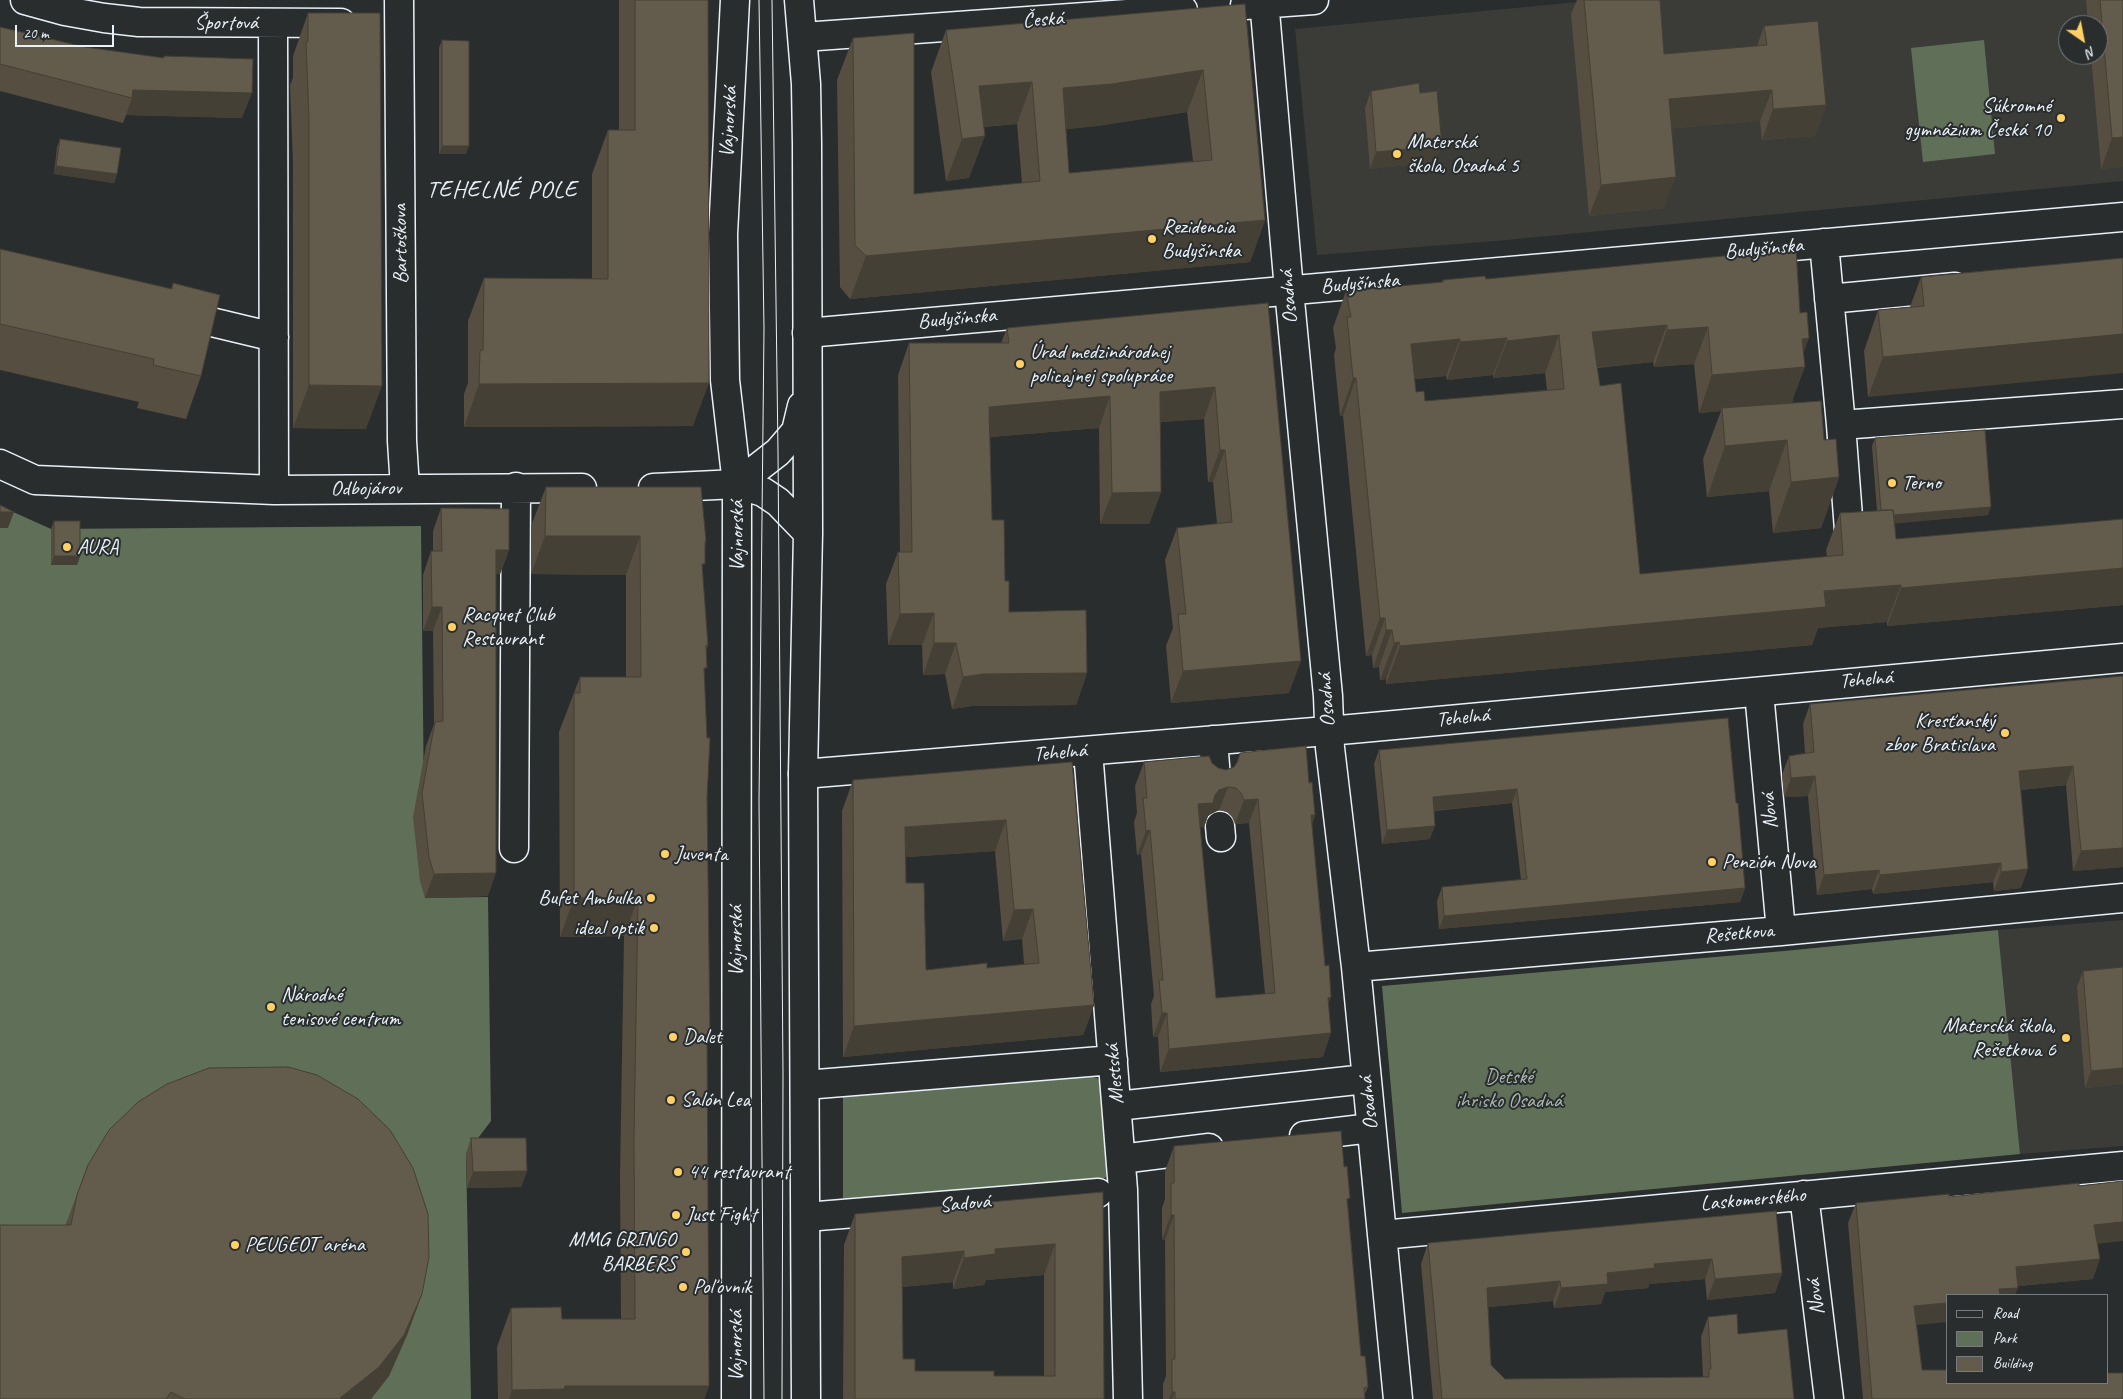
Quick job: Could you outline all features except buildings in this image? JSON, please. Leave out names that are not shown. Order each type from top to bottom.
[{"type":"street","name":"Športová","points":[[25,0],[65,11],[139,22],[273,23],[385,18]]},
{"type":"street","name":"Vajnorská","points":[[735,0],[723,234],[725,380],[737,484],[736,1399]]},
{"type":"street","name":"Vajnorská","points":[[799,0],[807,124],[808,533],[803,774],[806,1399]]},
{"type":"street","name":"Česká","points":[[802,37],[1211,8],[1264,2],[1314,0]]},
{"type":"street","name":"Osadná","points":[[1264,2],[1288,290],[1330,730],[1330,748],[1356,967],[1398,1399]]},
{"type":"street","name":"Bartoškova","points":[[385,18],[405,488]]},
{"type":"street","points":[[273,23],[274,490]]},
{"type":"street","name":"Budyšínska","points":[[807,333],[2123,217]]},
{"type":"street","name":"Budyšínska","points":[[1824,243],[1849,530]]},
{"type":"street","points":[[1829,299],[1978,285]]},
{"type":"street","points":[[151,308],[274,337]]},
{"type":"street","name":"Vajnorská","points":[[737,484],[778,452],[796,432],[808,380]]},
{"type":"street","points":[[1841,425],[2123,404]]},
{"type":"street","name":"Odbojárov","points":[[0,464],[35,480],[274,490],[516,487],[672,488],[737,484]]},
{"type":"street","name":"Vajnorská","points":[[737,484],[763,492],[778,502],[808,533]]},
{"type":"street","points":[[514,848],[516,487]]},
{"type":"street","name":"Tehelná","points":[[803,774],[1330,730],[2123,658]]},
{"type":"street","name":"Nová","points":[[1759,692],[1781,931]]},
{"type":"street","points":[[1212,740],[1216,778]]},
{"type":"street","name":"Mestská","points":[[1088,750],[1124,1190],[1128,1399]]},
{"type":"street","name":"Rešetkova","points":[[1356,967],[1781,931],[2123,898]]},
{"type":"street","points":[[805,1085],[1113,1060]]},
{"type":"street","points":[[1117,1106],[1366,1079]]},
{"type":"street","points":[[1275,1140],[1371,1128]]},
{"type":"street","points":[[1121,1159],[1237,1145]]},
{"type":"street","name":"Laskomerského","points":[[1382,1235],[2123,1166]]},
{"type":"street","name":"Sadová","points":[[806,1217],[1124,1190]]},
{"type":"street","name":"Nová","points":[[1804,1195],[1829,1399]]},
{"type":"shaded area","points":[[1599,0],[2123,0],[2123,181],[1496,241],[1317,255],[1295,29]]},
{"type":"shaded area","name":"Materská škola, Rešetkova 6","points":[[2123,920],[2123,1146],[2020,1154],[1998,930]]},
{"type":"green space","points":[[1984,40],[1995,154],[1923,162],[1911,48]]},
{"type":"green space","name":"Národné tenisové centrum","points":[[0,506],[51,529],[421,526],[425,898],[488,897],[491,1121],[466,1154],[471,1399],[0,1399]]},
{"type":"green space","name":"Detské ihrisko Osadná","points":[[1998,930],[2020,1154],[1402,1213],[1382,986],[1784,951]]},
{"type":"green space","points":[[1089,1076],[1097,1078],[1104,1086],[1109,1162],[1106,1177],[1097,1183],[843,1206],[843,1097]]},
{"type":"tram line","points":[[759,0],[764,329],[759,801],[764,1399]]},
{"type":"tram line","points":[[772,0],[783,1074],[782,1399]]},
{"type":"place","name":"Súkromné gymnázium Česká 10","points":[[2061,118]]},
{"type":"place","name":"Materská škola, Osadná 5","points":[[1397,154]]},
{"type":"place","name":"Rezidencia Budyšínska","points":[[1152,239]]},
{"type":"place","name":"Úrad medzinárodnej policajnej spolupráce","points":[[1020,364]]},
{"type":"place","name":"Terno","points":[[1892,483]]},
{"type":"place","name":"AURA","points":[[67,547]]},
{"type":"place","name":"Racquet Club Restaurant","points":[[452,627]]},
{"type":"place","name":"Kresťanský zbor Bratislava","points":[[2005,733]]},
{"type":"place","name":"Juventa","points":[[665,854]]},
{"type":"place","name":"Penzión Nova","points":[[1712,862]]},
{"type":"place","name":"Bufet Ambulka","points":[[651,898]]},
{"type":"place","name":"ideal optik","points":[[654,928]]},
{"type":"place","name":"Národné tenisové centrum","points":[[271,1007]]},
{"type":"place","name":"Dalet","points":[[673,1037]]},
{"type":"place","name":"Materská škola, Rešetkova 6","points":[[2066,1038]]},
{"type":"place","name":"Salón Lea","points":[[671,1100]]},
{"type":"place","name":"44 restaurant","points":[[678,1172]]},
{"type":"place","name":"Just Fight","points":[[676,1215]]},
{"type":"place","name":"PEUGEOT aréna","points":[[235,1245]]},
{"type":"place","name":"MMG GRINGO BARBERS","points":[[686,1252]]},
{"type":"place","name":"Poľovník","points":[[683,1287]]},
{"type":"district","name":"TEHELNÉ POLE","points":[[502,191]]}]
